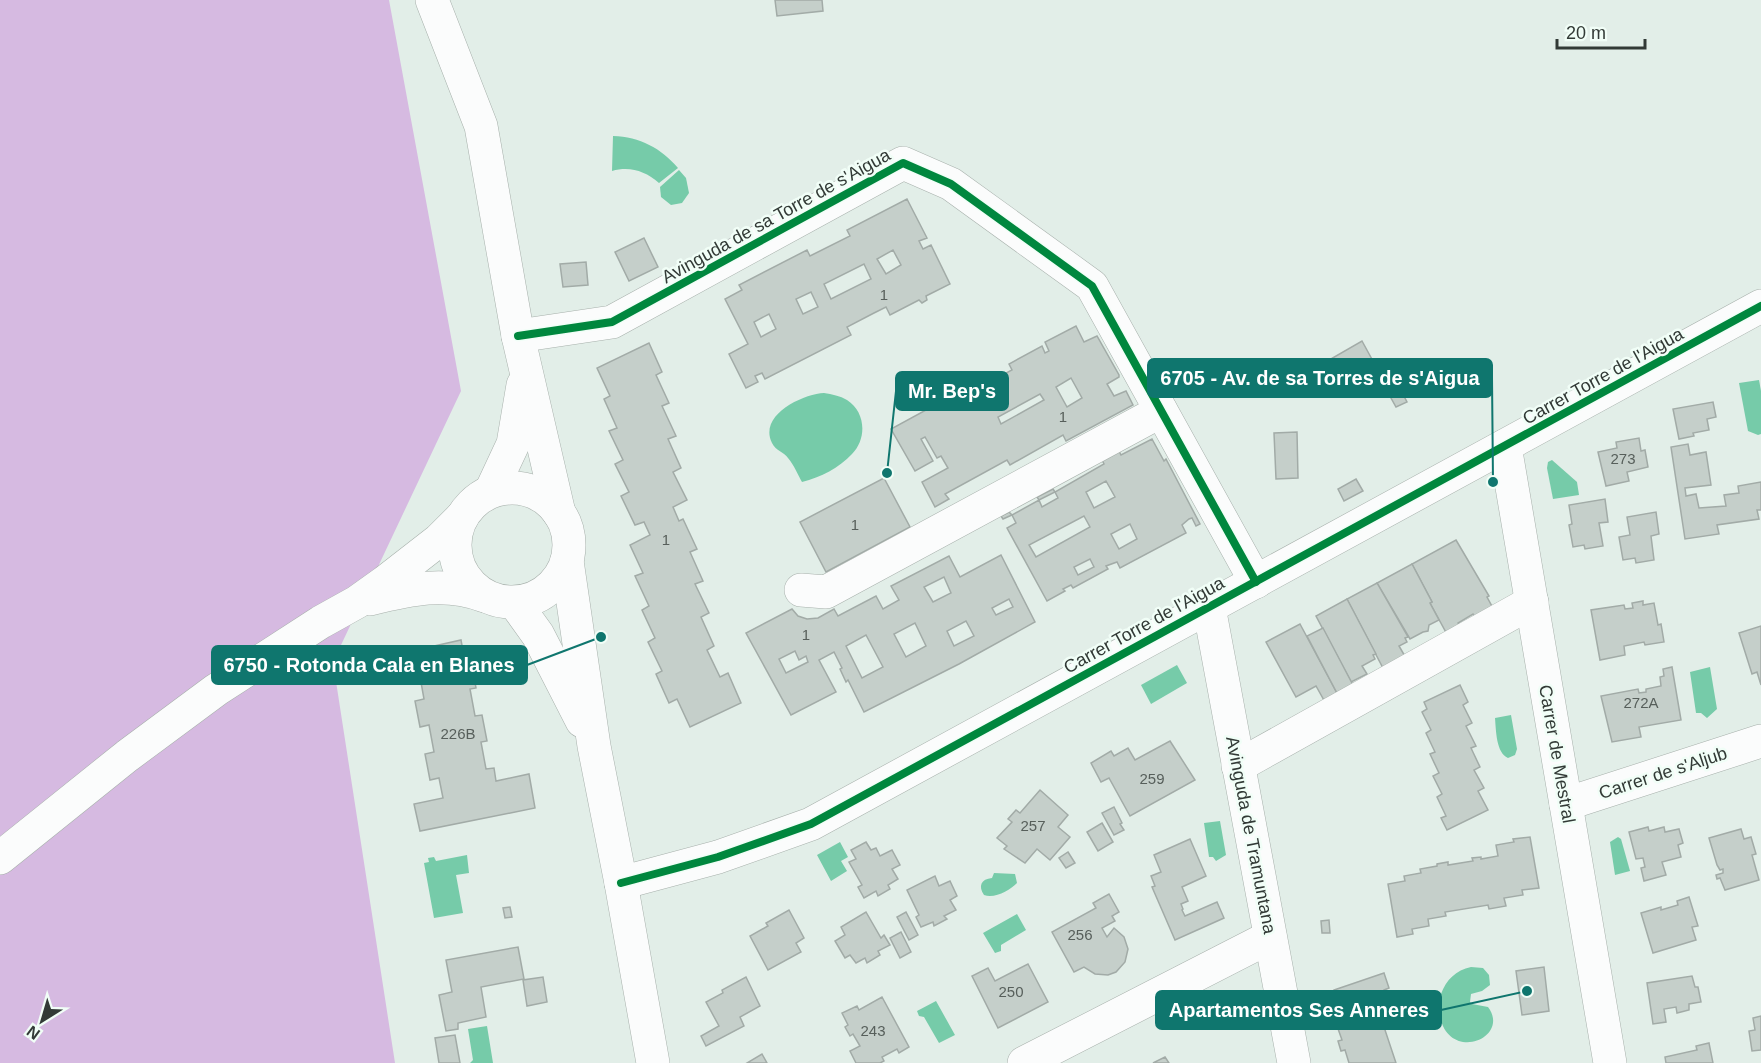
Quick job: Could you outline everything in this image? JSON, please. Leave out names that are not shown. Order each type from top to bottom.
[{"type":"street","points":[[432,0],[481,126],[518,336],[559,513],[568,534],[567,561],[594,746],[653,1063]]},
{"type":"street","name":"Avinguda de sa Torre de s'Aigua","points":[[518,336],[612,322],[903,163],[951,184],[1092,286],[1161,411]]},
{"type":"street","name":"Carrer Torre de l'Aigua","points":[[621,883],[718,857],[811,824],[1761,306]]},
{"type":"street","points":[[491,491],[513,444],[525,368]]},
{"type":"street","points":[[801,590],[826,592],[1161,411],[1256,582]]},
{"type":"street","name":"Carrer de Mestral","points":[[1505,446],[1610,1063]]},
{"type":"street","points":[[0,858],[127,756],[216,690],[321,622],[357,602],[431,547],[462,517],[474,501],[491,491],[515,488],[537,494],[559,513]]},
{"type":"street","points":[[462,517],[456,530],[457,564],[471,587],[500,599],[538,635],[594,746]]},
{"type":"street","points":[[357,602],[404,591],[443,586],[467,589],[500,599],[543,594],[557,581],[567,561]]},
{"type":"street","points":[[1238,766],[1532,602]]},
{"type":"street","name":"Avinguda de Tramuntana","points":[[1209,607],[1294,1063]]},
{"type":"street","name":"Carrer de s'Aljub","points":[[1566,804],[1761,741]]},
{"type":"street","points":[[1024,1063],[1270,937]]},
{"type":"shaded area","points":[[0,0],[389,0],[461,391],[333,662],[395,1063],[0,1063]]},
{"type":"shaded area","points":[[613,136],[641,141],[657,149],[678,168],[659,183],[637,171],[625,169],[612,171]]},
{"type":"shaded area","points":[[679,170],[686,178],[689,193],[682,203],[671,205],[661,197],[660,187]]},
{"type":"shaded area","points":[[1759,380],[1761,434],[1758,435],[1748,431],[1739,383]]},
{"type":"shaded area","points":[[824,393],[842,397],[853,405],[861,418],[862,433],[857,448],[841,464],[823,475],[802,482],[790,461],[772,443],[769,433],[771,424],[777,415],[795,402],[805,397]]},
{"type":"shaded area","points":[[1552,460],[1577,482],[1579,495],[1553,499],[1547,468],[1548,462]]},
{"type":"shaded area","points":[[1177,665],[1187,683],[1151,704],[1141,685]]},
{"type":"shaded area","points":[[1710,667],[1717,709],[1707,718],[1701,713],[1696,713],[1690,672]]},
{"type":"shaded area","points":[[1511,715],[1517,749],[1515,755],[1508,758],[1499,746],[1495,718]]},
{"type":"shaded area","points":[[1220,821],[1226,855],[1216,861],[1213,857],[1209,857],[1204,823]]},
{"type":"shaded area","points":[[1618,837],[1621,839],[1630,871],[1615,875],[1610,842]]},
{"type":"shaded area","points":[[840,842],[848,857],[841,861],[847,871],[831,881],[817,855]]},
{"type":"shaded area","points":[[467,855],[469,873],[456,875],[463,913],[434,918],[424,863],[429,862],[428,858],[434,857],[436,861]]},
{"type":"shaded area","points":[[994,873],[1015,874],[1017,883],[997,895],[984,895],[981,889],[982,883],[992,878]]},
{"type":"shaded area","points":[[1017,914],[1026,930],[1001,945],[1001,951],[995,953],[983,933]]},
{"type":"shaded area","points":[[1471,967],[1483,968],[1489,975],[1490,985],[1482,991],[1471,994],[1470,1002],[1488,1007],[1493,1018],[1492,1028],[1486,1036],[1476,1041],[1466,1042],[1455,1039],[1446,1031],[1440,1017],[1439,999],[1446,984],[1456,973]]},
{"type":"shaded area","points":[[936,1001],[955,1035],[939,1043],[924,1017],[919,1016],[917,1011]]},
{"type":"shaded area","points":[[487,1026],[493,1063],[470,1063],[473,1060],[468,1029]]},
{"type":"building","points":[[775,0],[822,0],[823,11],[777,16]]},
{"type":"building","points":[[907,199],[927,238],[919,241],[923,249],[931,245],[950,284],[926,296],[927,300],[922,303],[919,300],[890,315],[886,307],[874,313],[847,327],[851,335],[765,379],[762,373],[755,376],[758,382],[746,388],[729,354],[748,344],[725,299],[742,290],[739,285],[807,250],[810,256],[850,236],[847,230]],"holes":[[[893,250],[901,265],[886,274],[877,259]],[[864,264],[871,279],[831,299],[824,284]],[[811,292],[818,307],[803,314],[796,299]],[[769,314],[776,329],[761,337],[754,322]]]},
{"type":"building","points":[[644,238],[658,267],[629,281],[615,252]]},
{"type":"building","points":[[586,262],[588,285],[563,287],[560,264]]},
{"type":"building","points":[[1076,326],[1084,342],[1097,336],[1119,375],[1107,384],[1114,396],[1126,391],[1133,405],[1066,441],[1063,435],[1010,465],[1007,460],[945,494],[949,499],[935,507],[922,482],[948,468],[941,456],[937,458],[925,437],[921,439],[933,461],[915,471],[891,429],[992,374],[995,379],[1012,370],[1009,364],[1042,346],[1045,353],[1049,351],[1045,342]],"holes":[[[1071,378],[1082,398],[1067,407],[1056,387]],[[1040,394],[1044,400],[1001,424],[998,417]]]},
{"type":"building","points":[[1362,341],[1374,363],[1341,382],[1329,360]]},
{"type":"building","points":[[649,343],[662,372],[656,375],[669,403],[662,406],[676,436],[668,439],[681,468],[673,472],[687,500],[673,507],[679,521],[683,519],[697,549],[690,552],[703,581],[695,584],[709,613],[701,617],[714,646],[707,650],[720,677],[728,673],[741,703],[690,727],[677,699],[669,703],[656,674],[662,671],[648,642],[655,638],[642,610],[649,606],[635,576],[643,573],[630,545],[650,535],[644,522],[635,525],[621,496],[629,492],[615,464],[623,460],[609,431],[617,428],[604,399],[610,396],[597,368]]},
{"type":"building","points":[[1397,383],[1407,402],[1396,407],[1386,389]]},
{"type":"building","points":[[1713,402],[1716,417],[1707,419],[1709,430],[1679,439],[1673,409]]},
{"type":"building","points":[[1297,432],[1298,478],[1276,479],[1274,433]]},
{"type":"building","points":[[1639,438],[1641,451],[1645,450],[1648,467],[1627,472],[1629,481],[1606,486],[1598,452],[1617,448],[1616,442]]},
{"type":"building","points":[[1152,439],[1164,461],[1166,459],[1200,524],[1196,526],[1192,518],[1189,519],[1182,525],[1186,533],[1120,568],[1117,562],[1106,566],[1108,569],[1073,588],[1071,585],[1063,589],[1065,591],[1047,601],[1007,528],[1016,523],[1012,515],[1039,500],[1042,507],[1058,498],[1055,492],[1104,464],[1102,460],[1119,451],[1121,455]],"holes":[[[1106,481],[1115,497],[1094,508],[1086,492]],[[1084,516],[1090,527],[1036,557],[1029,545]],[[1130,524],[1137,539],[1119,549],[1111,534]],[[1090,559],[1094,567],[1078,575],[1074,567]]]},
{"type":"building","points":[[1688,444],[1690,455],[1706,452],[1711,485],[1685,488],[1686,496],[1696,494],[1699,508],[1726,506],[1724,495],[1739,493],[1738,486],[1761,482],[1761,510],[1757,510],[1759,519],[1717,525],[1719,534],[1685,539],[1671,447]]},
{"type":"building","points":[[884,478],[910,527],[826,572],[800,522]]},
{"type":"building","points":[[1356,479],[1363,491],[1344,501],[1338,489]]},
{"type":"building","points":[[1053,489],[1055,492],[1039,500],[1037,497]]},
{"type":"building","points":[[1605,499],[1608,522],[1599,523],[1603,546],[1585,549],[1584,545],[1573,547],[1569,525],[1572,524],[1569,505]]},
{"type":"building","points":[[1009,512],[1012,515],[1003,519],[1001,516]]},
{"type":"building","points":[[1656,512],[1659,534],[1651,536],[1654,560],[1636,563],[1635,558],[1623,560],[1619,537],[1630,535],[1627,517]]},
{"type":"building","points":[[1456,540],[1489,596],[1487,597],[1494,610],[1475,618],[1473,614],[1458,623],[1461,629],[1448,636],[1412,564]]},
{"type":"building","points":[[1001,555],[1035,622],[864,712],[848,680],[846,682],[834,652],[819,660],[836,692],[791,715],[746,633],[792,609],[798,616],[807,619],[818,618],[834,609],[838,616],[876,596],[883,609],[899,600],[891,586],[949,556],[960,577]],"holes":[[[944,577],[951,593],[933,602],[924,587]],[[1009,599],[1013,607],[996,615],[992,608]],[[966,621],[974,636],[954,646],[947,631]],[[915,623],[926,646],[906,657],[894,634]],[[866,635],[883,667],[862,678],[846,646]],[[795,651],[799,660],[806,656],[808,662],[786,673],[779,659]]]},
{"type":"building","points":[[1412,564],[1439,620],[1429,625],[1428,631],[1410,639],[1377,583]]},
{"type":"building","points":[[1377,583],[1408,637],[1405,638],[1407,642],[1399,646],[1406,658],[1384,670],[1347,599]]},
{"type":"building","points":[[1347,599],[1376,654],[1373,655],[1375,659],[1362,666],[1367,674],[1351,682],[1316,616]]},
{"type":"building","points":[[1643,601],[1643,605],[1654,603],[1664,642],[1645,645],[1644,642],[1624,646],[1625,655],[1600,660],[1591,610],[1624,605],[1625,609],[1633,608],[1632,603]]},
{"type":"building","points":[[1300,624],[1338,695],[1325,702],[1316,686],[1296,697],[1266,642]]},
{"type":"building","points":[[1761,626],[1761,685],[1757,672],[1752,674],[1739,633]]},
{"type":"building","points":[[1323,628],[1354,687],[1338,695],[1307,636]]},
{"type":"building","points":[[461,640],[465,662],[471,661],[476,688],[470,689],[475,716],[482,715],[487,741],[481,742],[486,769],[494,768],[496,781],[529,774],[535,808],[420,831],[414,804],[443,798],[439,778],[430,780],[425,754],[434,752],[429,725],[420,727],[415,701],[424,699],[419,671],[410,673],[411,680],[390,684],[385,657]]},
{"type":"building","points":[[1672,667],[1681,720],[1639,727],[1641,737],[1612,742],[1601,696],[1638,689],[1639,693],[1646,692],[1646,689],[1661,686],[1660,677],[1664,676],[1663,669]]},
{"type":"building","points":[[1460,685],[1468,702],[1463,705],[1472,723],[1466,726],[1476,746],[1471,748],[1480,767],[1474,770],[1484,788],[1478,791],[1488,810],[1447,830],[1441,818],[1446,816],[1437,797],[1442,794],[1433,776],[1439,773],[1430,754],[1435,752],[1426,733],[1431,730],[1422,712],[1427,709],[1424,702]]},
{"type":"building","points":[[1170,741],[1195,780],[1130,816],[1109,778],[1101,782],[1091,763],[1111,751],[1114,756],[1128,748],[1135,760]]},
{"type":"building","points":[[1040,790],[1068,815],[1058,827],[1070,837],[1050,860],[1037,849],[1025,863],[1004,849],[1007,846],[997,838],[1012,822],[1008,819],[1016,810],[1020,813]]},
{"type":"building","points":[[1114,807],[1124,830],[1114,835],[1102,813]]},
{"type":"building","points":[[1102,823],[1113,842],[1098,851],[1087,832]]},
{"type":"building","points":[[1648,827],[1649,831],[1664,827],[1665,832],[1679,829],[1683,843],[1678,845],[1681,857],[1662,862],[1666,875],[1644,881],[1641,868],[1645,867],[1643,858],[1636,859],[1629,832]]},
{"type":"building","points":[[1741,829],[1744,839],[1751,837],[1756,854],[1752,855],[1759,880],[1725,890],[1720,878],[1717,879],[1716,875],[1723,873],[1723,869],[1720,870],[1717,865],[1709,838]]},
{"type":"building","points":[[1530,837],[1539,888],[1522,890],[1523,895],[1504,898],[1506,906],[1489,909],[1488,905],[1445,912],[1446,916],[1428,919],[1429,926],[1412,929],[1413,934],[1397,937],[1388,884],[1405,881],[1404,876],[1421,873],[1420,869],[1437,866],[1437,864],[1448,862],[1448,865],[1473,861],[1472,858],[1498,856],[1496,845],[1514,842],[1513,839]]},
{"type":"building","points":[[1190,839],[1206,876],[1182,887],[1188,901],[1181,904],[1182,910],[1185,916],[1217,902],[1224,918],[1175,940],[1152,887],[1155,886],[1151,876],[1161,872],[1154,855]]},
{"type":"building","points":[[866,842],[871,850],[876,848],[880,856],[892,850],[900,865],[892,869],[898,879],[888,885],[890,889],[878,896],[876,891],[864,898],[858,887],[862,885],[849,862],[856,859],[851,850]]},
{"type":"building","points":[[1068,852],[1075,863],[1066,868],[1059,858]]},
{"type":"building","points":[[935,876],[939,886],[950,881],[957,896],[950,900],[956,910],[944,916],[947,919],[934,926],[933,922],[921,927],[916,917],[919,915],[907,890]]},
{"type":"building","points":[[1109,894],[1119,912],[1112,916],[1115,921],[1102,928],[1107,937],[1114,928],[1124,937],[1128,949],[1125,962],[1116,972],[1108,975],[1095,974],[1084,967],[1074,972],[1052,932],[1096,908],[1093,903]]},
{"type":"building","points":[[1689,897],[1698,926],[1692,927],[1696,940],[1653,953],[1641,913],[1678,905],[1677,901]]},
{"type":"building","points":[[510,907],[512,917],[505,918],[503,908]]},
{"type":"building","points":[[789,910],[804,938],[796,943],[801,952],[768,970],[750,936],[768,926],[766,923]]},
{"type":"building","points":[[866,912],[881,938],[884,935],[890,945],[878,951],[880,955],[867,963],[865,958],[856,963],[850,955],[845,958],[835,941],[845,935],[841,927]]},
{"type":"building","points":[[906,912],[918,935],[909,940],[897,917]]},
{"type":"building","points":[[1329,920],[1330,933],[1322,933],[1321,921]]},
{"type":"building","points":[[901,932],[911,952],[900,958],[890,938]]},
{"type":"building","points":[[518,947],[524,979],[481,987],[486,1017],[458,1023],[458,1029],[446,1031],[439,995],[452,992],[446,960]]},
{"type":"building","points":[[1028,964],[1048,1002],[998,1028],[972,976],[988,968],[995,981]]},
{"type":"building","points":[[1544,967],[1549,1011],[1522,1015],[1516,971]]},
{"type":"building","points":[[1384,973],[1389,988],[1384,990],[1389,1007],[1383,1008],[1389,1025],[1384,1027],[1396,1063],[1349,1063],[1345,1050],[1341,1051],[1338,1041],[1342,1040],[1336,1023],[1341,1022],[1335,1006],[1338,1004],[1334,990]]},
{"type":"building","points":[[1692,976],[1695,987],[1698,987],[1701,1002],[1689,1004],[1689,1010],[1677,1013],[1676,1007],[1664,1009],[1666,1022],[1653,1024],[1647,983]]},
{"type":"building","points":[[543,977],[547,1002],[527,1006],[523,980]]},
{"type":"building","points":[[746,977],[760,1006],[740,1017],[744,1026],[706,1046],[701,1036],[719,1026],[706,1002]]},
{"type":"building","points":[[882,997],[909,1047],[899,1053],[897,1049],[882,1057],[884,1061],[880,1063],[856,1063],[850,1051],[860,1046],[853,1034],[850,1036],[845,1027],[848,1025],[842,1013],[857,1006],[859,1010]]},
{"type":"building","points":[[1761,1016],[1761,1050],[1752,1051],[1749,1031],[1755,1030],[1753,1018]]},
{"type":"building","points":[[455,1035],[460,1063],[439,1063],[435,1038]]},
{"type":"building","points":[[1709,1043],[1713,1063],[1666,1063],[1665,1057],[1697,1050],[1696,1046]]},
{"type":"building","points":[[762,1054],[767,1063],[747,1063]]},
{"type":"building","points":[[1165,1057],[1169,1063],[1153,1063]]},
{"type":"cycle path","points":[[518,336],[612,322],[903,163],[951,184],[1092,286],[1256,582]]},
{"type":"cycle path","points":[[621,883],[718,857],[811,824],[1761,306]]},
{"type":"place","name":"Mr. Bep's","points":[[887,473]]},
{"type":"place","name":"6705 - Av. de sa Torres de s'Aigua","points":[[1493,482]]},
{"type":"place","name":"6750 - Rotonda Cala en Blanes","points":[[601,637]]},
{"type":"place","name":"Apartamentos Ses Anneres","points":[[1527,991]]}]
